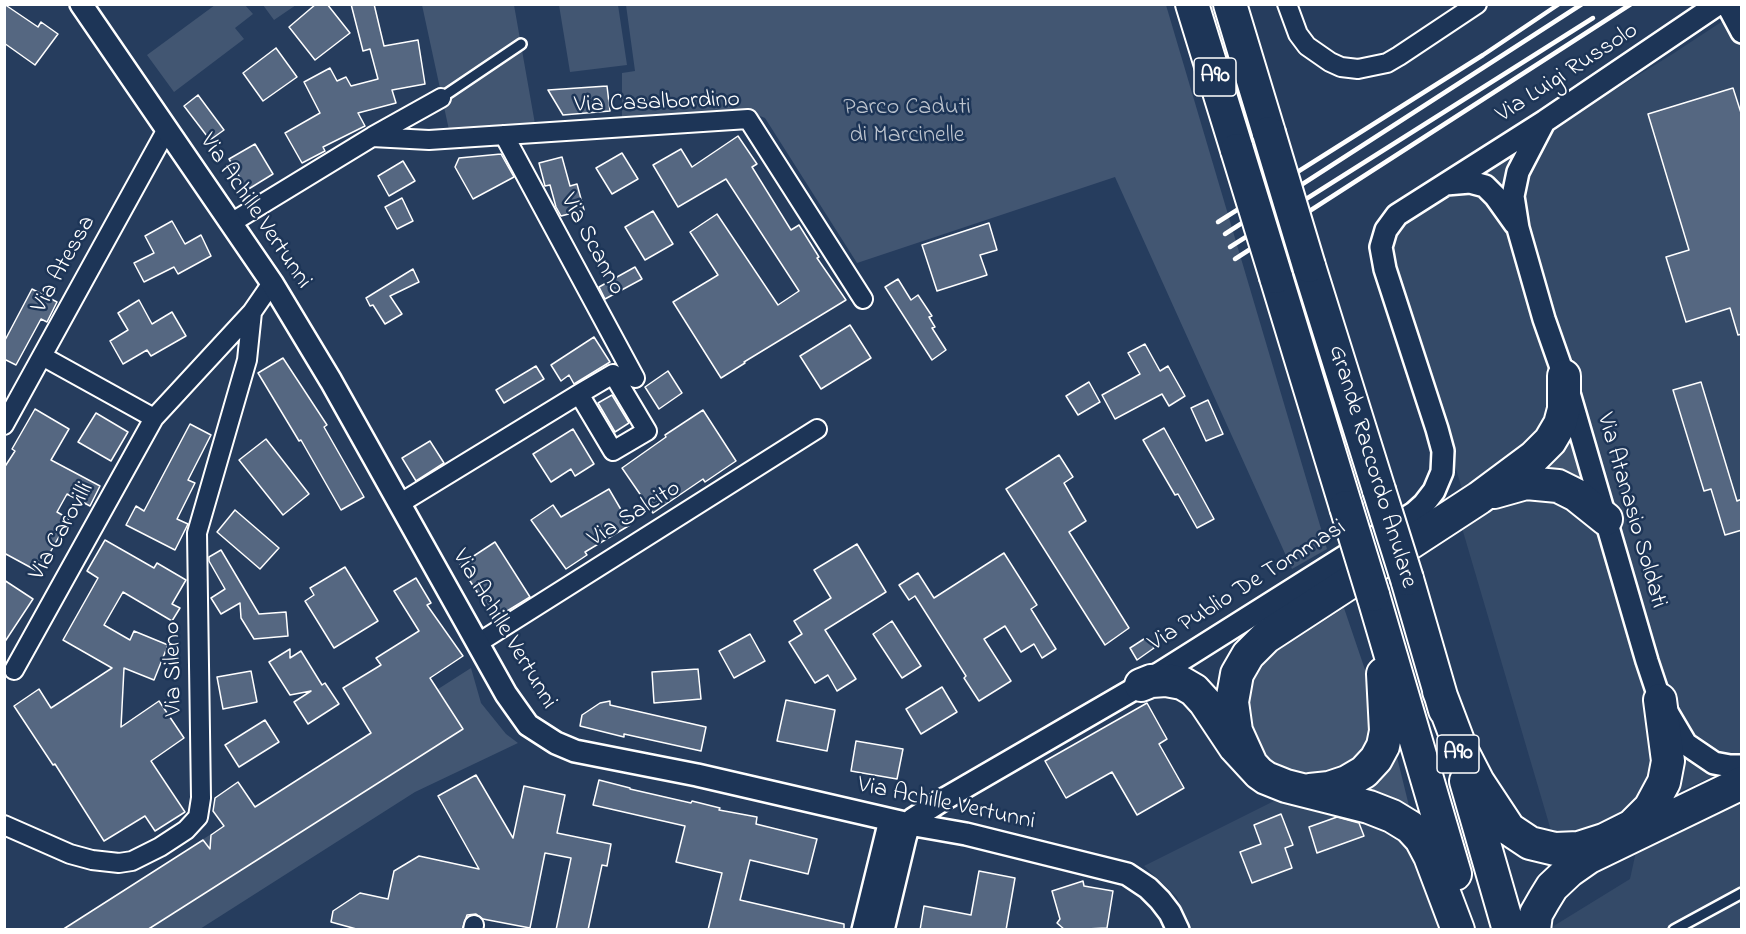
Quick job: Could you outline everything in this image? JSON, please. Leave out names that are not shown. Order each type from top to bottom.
[{"type":"highway","name":"Grande Raccordo Anulare","points":[[1192,4],[1376,605],[1471,930]]},
{"type":"highway","name":"Grande Raccordo Anulare","points":[[1230,4],[1308,266],[1407,579],[1509,930]]},
{"type":"highway","points":[[1251,764],[1236,731],[1232,702],[1237,674],[1252,650],[1266,637],[1479,498],[1534,457],[1555,434],[1563,416],[1564,376]]},
{"type":"highway","points":[[1479,498],[1516,485],[1547,484],[1569,491],[1606,519]]},
{"type":"highway","points":[[1306,790],[1338,786],[1356,777],[1370,766],[1383,746],[1386,722],[1376,605]]},
{"type":"highway","points":[[1141,685],[1151,681],[1166,680],[1182,683],[1194,690],[1205,702],[1235,747],[1266,778],[1286,786],[1375,809],[1410,827],[1420,838],[1430,856],[1458,930]]},
{"type":"highway","points":[[1439,691],[1461,749],[1478,782],[1509,829],[1530,843],[1555,849],[1579,848],[1604,840],[1632,826],[1650,808],[1664,782],[1668,761],[1660,700]]},
{"type":"highway","points":[[1534,930],[1536,914],[1544,900],[1552,887],[1569,871],[1589,857],[1742,783]]},
{"type":"street","name":"Via Achille Vertunni","points":[[81,4],[272,283],[331,381],[522,718],[537,732],[565,747],[708,777],[900,822],[966,834],[1127,874],[1154,893],[1170,913],[1178,930]]},
{"type":"street","points":[[1287,4],[1298,34],[1307,46],[1341,67],[1358,69],[1387,63],[1477,4]]},
{"type":"street","name":"Via Luigi Russolo","points":[[1445,184],[1545,121],[1718,4]]},
{"type":"street","points":[[1727,4],[1742,32]]},
{"type":"street","points":[[231,223],[441,98]]},
{"type":"street","name":"Via Casalbordino","points":[[372,137],[429,140],[748,119],[863,299]]},
{"type":"street","name":"Via Atanasio Soldati","points":[[1545,121],[1518,172],[1513,196],[1518,228],[1660,700],[1681,737],[1692,750],[1714,763],[1742,766]]},
{"type":"street","name":"Via Atessa","points":[[4,425],[167,129]]},
{"type":"street","name":"Via Scanno","points":[[504,135],[635,378]]},
{"type":"street","name":"Via Atanasio Soldati","points":[[1445,184],[1470,182],[1485,186],[1518,228]]},
{"type":"street","name":"Via Publio De Tommasi","points":[[900,822],[941,801],[1141,685],[1414,513],[1434,491],[1442,472],[1441,442],[1385,269],[1381,247],[1386,230],[1397,215],[1445,184]]},
{"type":"street","name":"Via Carovilli","points":[[15,670],[154,418],[252,312],[272,283]]},
{"type":"street","name":"Via Sileno","points":[[4,825],[70,854],[92,861],[119,863],[132,861],[160,847],[186,830],[198,817],[201,798],[197,534],[247,360],[252,312]]},
{"type":"street","points":[[42,356],[154,418]]},
{"type":"street","points":[[399,504],[579,394]]},
{"type":"street","name":"Via Salcito","points":[[478,643],[817,429]]},
{"type":"street","points":[[864,930],[879,906],[900,822]]},
{"type":"street","points":[[879,906],[883,930]]},
{"type":"lane","points":[[441,98],[521,44]]},
{"type":"lane","points":[[1674,930],[1742,893]]},
{"type":"shaded area","points":[[1741,9],[1741,764],[1583,834],[1552,834],[1462,528],[1462,489],[1394,265],[1393,245],[1403,225],[1426,206],[1671,55]]},
{"type":"shaded area","points":[[1741,798],[1741,929],[1553,930],[1552,927],[1630,879],[1637,847]]},
{"type":"shaded area","points":[[1276,800],[1385,823],[1417,852],[1442,929],[1190,929],[1177,897],[1144,866]]},
{"type":"green space","points":[[215,5],[245,5],[253,14],[235,28],[244,39],[174,92],[147,55]]},
{"type":"green space","points":[[263,5],[296,5],[274,20]]},
{"type":"green space","points":[[422,5],[514,5],[535,124],[449,130]]},
{"type":"green space","points":[[559,5],[618,5],[627,65],[570,72]]},
{"type":"green space","name":"Parco Caduti di Marcinelle","points":[[626,5],[1166,5],[1327,549],[1292,569],[1115,177],[857,263],[765,118],[742,109],[622,118],[622,73],[635,71]]},
{"type":"green space","points":[[1568,437],[1585,493],[1544,476],[1544,459]]},
{"type":"green space","points":[[1344,608],[1377,705],[1368,750],[1334,778],[1284,775],[1265,761],[1249,733],[1248,696],[1251,684],[1266,661],[1276,652]]},
{"type":"green space","points":[[471,668],[481,703],[506,734],[518,743],[415,792],[200,929],[61,930]]},
{"type":"green space","points":[[1394,745],[1410,810],[1383,795],[1358,790]]},
{"type":"building","points":[[4,4],[38,27],[41,22],[58,34],[35,65],[4,43]]},
{"type":"building","points":[[316,4],[327,4],[350,33],[315,60],[289,27]]},
{"type":"building","points":[[351,4],[374,4],[384,46],[418,40],[425,84],[392,90],[396,103],[358,113],[365,126],[323,147],[325,151],[302,163],[285,133],[320,113],[304,82],[330,68],[337,81],[346,77],[351,86],[378,79],[370,49],[363,51]]},
{"type":"building","points":[[276,48],[297,77],[263,101],[243,73]]},
{"type":"building","points":[[607,86],[610,111],[563,115],[548,90]]},
{"type":"building","points":[[1733,88],[1742,116],[1742,334],[1738,335],[1730,308],[1686,322],[1666,257],[1689,250],[1648,114]]},
{"type":"building","points":[[198,95],[224,130],[210,140],[184,106]]},
{"type":"building","points":[[738,136],[757,164],[752,167],[791,230],[799,225],[819,257],[817,258],[846,300],[721,378],[673,302],[718,275],[690,232],[717,214],[778,305],[799,291],[726,179],[678,207],[653,165],[681,149],[692,167]]},
{"type":"building","points":[[255,144],[273,174],[247,190],[229,159]]},
{"type":"building","points":[[622,153],[638,179],[612,194],[596,168]]},
{"type":"building","points":[[501,154],[514,177],[473,199],[455,167],[459,158]]},
{"type":"building","points":[[562,157],[570,186],[577,184],[584,210],[561,216],[550,185],[545,186],[539,163]]},
{"type":"building","points":[[403,161],[415,181],[389,196],[378,176]]},
{"type":"building","points":[[402,198],[413,221],[397,229],[385,207]]},
{"type":"building","points":[[653,211],[673,244],[645,260],[625,227]]},
{"type":"building","points":[[172,221],[185,244],[201,235],[211,256],[178,274],[174,267],[144,282],[134,263],[154,253],[145,236]]},
{"type":"building","points":[[989,223],[997,250],[980,255],[987,275],[937,291],[922,245]]},
{"type":"building","points":[[635,267],[642,279],[605,299],[599,287]]},
{"type":"building","points":[[413,269],[419,282],[390,296],[402,314],[385,324],[366,298]]},
{"type":"building","points":[[898,279],[911,300],[918,295],[932,316],[929,317],[935,327],[932,328],[946,350],[932,360],[885,287]]},
{"type":"building","points":[[32,289],[57,302],[47,322],[41,319],[16,365],[4,359],[4,342]]},
{"type":"building","points":[[139,300],[152,324],[172,312],[186,336],[151,356],[147,350],[123,364],[110,341],[128,330],[118,313]]},
{"type":"building","points":[[850,325],[871,358],[821,389],[800,356]]},
{"type":"building","points":[[594,337],[610,362],[574,384],[569,375],[561,381],[551,365]]},
{"type":"building","points":[[1145,344],[1160,371],[1168,366],[1185,396],[1169,406],[1162,394],[1115,419],[1102,395],[1140,374],[1128,353]]},
{"type":"building","points":[[283,358],[327,425],[324,427],[364,497],[341,510],[301,440],[299,441],[258,373]]},
{"type":"building","points":[[536,366],[544,379],[504,403],[496,390]]},
{"type":"building","points":[[668,371],[682,393],[659,409],[645,387]]},
{"type":"building","points":[[1089,382],[1100,402],[1078,415],[1066,396]]},
{"type":"building","points":[[1701,382],[1737,501],[1742,499],[1742,530],[1725,535],[1711,489],[1704,491],[1673,390]]},
{"type":"building","points":[[612,395],[629,423],[615,432],[598,403]]},
{"type":"building","points":[[1208,400],[1223,434],[1206,441],[1191,408]]},
{"type":"building","points":[[35,409],[69,429],[51,460],[100,486],[90,506],[67,494],[57,512],[69,519],[39,572],[4,553],[4,468],[15,451],[12,449]]},
{"type":"building","points":[[703,410],[736,461],[705,482],[703,479],[653,513],[622,468]]},
{"type":"building","points":[[96,413],[128,432],[111,461],[78,442]]},
{"type":"building","points":[[190,424],[211,435],[188,480],[195,483],[177,519],[188,524],[175,550],[126,525],[136,506],[144,511]]},
{"type":"building","points":[[1164,428],[1214,519],[1197,528],[1143,440]]},
{"type":"building","points":[[573,429],[594,464],[575,476],[571,469],[551,482],[533,454]]},
{"type":"building","points":[[266,439],[309,494],[283,515],[239,460]]},
{"type":"building","points":[[430,441],[444,463],[416,481],[402,458]]},
{"type":"building","points":[[1059,455],[1073,477],[1064,483],[1086,521],[1069,532],[1129,628],[1105,645],[1006,489]]},
{"type":"building","points":[[609,489],[630,525],[585,552],[587,555],[566,569],[531,520],[553,505],[561,517]]},
{"type":"building","points":[[235,510],[279,548],[260,569],[217,532]]},
{"type":"building","points":[[105,540],[154,568],[157,563],[186,580],[172,604],[180,608],[172,621],[123,592],[104,625],[130,640],[134,631],[168,645],[154,680],[124,668],[121,727],[159,701],[184,738],[151,761],[185,812],[155,831],[145,816],[104,841],[55,764],[53,765],[14,706],[39,689],[51,708],[112,668],[63,640],[98,578],[87,571]]},
{"type":"building","points":[[495,542],[530,597],[494,619],[460,565]]},
{"type":"building","points":[[857,544],[886,592],[825,630],[856,679],[837,691],[828,675],[815,683],[789,642],[802,634],[794,621],[831,598],[814,570]]},
{"type":"building","points":[[221,550],[259,614],[286,612],[288,636],[254,639],[241,618],[240,603],[221,614],[211,598],[225,589],[209,557]]},
{"type":"building","points":[[1004,553],[1037,605],[1031,609],[1056,649],[1042,658],[1034,644],[1021,652],[1005,626],[984,639],[1011,681],[979,701],[964,678],[966,676],[915,596],[909,600],[899,585],[918,573],[934,598]]},
{"type":"building","points":[[345,567],[378,621],[334,648],[305,601],[314,595],[310,588]]},
{"type":"building","points":[[416,578],[431,603],[427,605],[463,656],[430,678],[463,729],[147,930],[62,930],[203,840],[210,849],[211,835],[224,826],[213,811],[215,798],[238,782],[255,807],[371,733],[343,688],[381,665],[376,658],[419,631],[394,591]]},
{"type":"building","points":[[4,580],[33,599],[4,643]]},
{"type":"building","points":[[892,621],[921,666],[902,678],[873,634]]},
{"type":"building","points":[[750,634],[765,661],[734,678],[719,651]]},
{"type":"building","points":[[1147,637],[1154,648],[1137,660],[1130,648]]},
{"type":"building","points":[[290,649],[290,658],[301,651],[322,685],[325,683],[339,704],[308,724],[294,702],[311,691],[290,695],[269,662]]},
{"type":"building","points":[[698,669],[701,699],[654,703],[652,672]]},
{"type":"building","points":[[251,671],[257,702],[223,709],[217,677]]},
{"type":"building","points":[[942,687],[957,712],[921,734],[906,709]]},
{"type":"building","points":[[786,700],[835,710],[827,751],[777,741]]},
{"type":"building","points":[[610,701],[610,705],[706,727],[701,751],[624,734],[624,737],[580,726],[582,715],[600,703]]},
{"type":"building","points":[[1147,703],[1167,739],[1159,744],[1184,788],[1137,815],[1112,772],[1066,798],[1045,761]]},
{"type":"building","points":[[265,720],[279,742],[239,767],[225,745]]},
{"type":"building","points":[[856,741],[903,749],[897,779],[851,771]]},
{"type":"building","points":[[476,775],[513,838],[524,786],[565,795],[557,833],[611,844],[607,866],[602,865],[588,930],[556,930],[571,858],[545,853],[530,928],[483,919],[476,914],[467,915],[462,930],[360,930],[331,922],[333,911],[360,893],[388,899],[394,871],[419,856],[479,869],[438,796]]},
{"type":"building","points":[[599,780],[720,808],[719,810],[757,817],[756,824],[817,839],[808,874],[750,860],[740,900],[844,924],[844,930],[708,930],[722,873],[676,862],[685,826],[593,805]]},
{"type":"building","points":[[1281,814],[1293,845],[1285,848],[1292,868],[1252,883],[1240,852],[1261,844],[1254,825]]},
{"type":"building","points":[[1337,817],[1359,823],[1364,836],[1317,853],[1309,827]]},
{"type":"building","points":[[979,871],[1015,878],[1006,930],[920,930],[924,906],[971,915]]},
{"type":"building","points":[[1083,881],[1084,886],[1113,891],[1107,928],[1065,930],[1057,923],[1060,919],[1052,891]]},
{"type":"railway","points":[[1218,222],[1483,55],[1559,4]]},
{"type":"railway","points":[[1225,234],[1582,4]]},
{"type":"railway","points":[[1235,259],[1631,4]]},
{"type":"railway","points":[[1230,247],[1593,18]]}]
